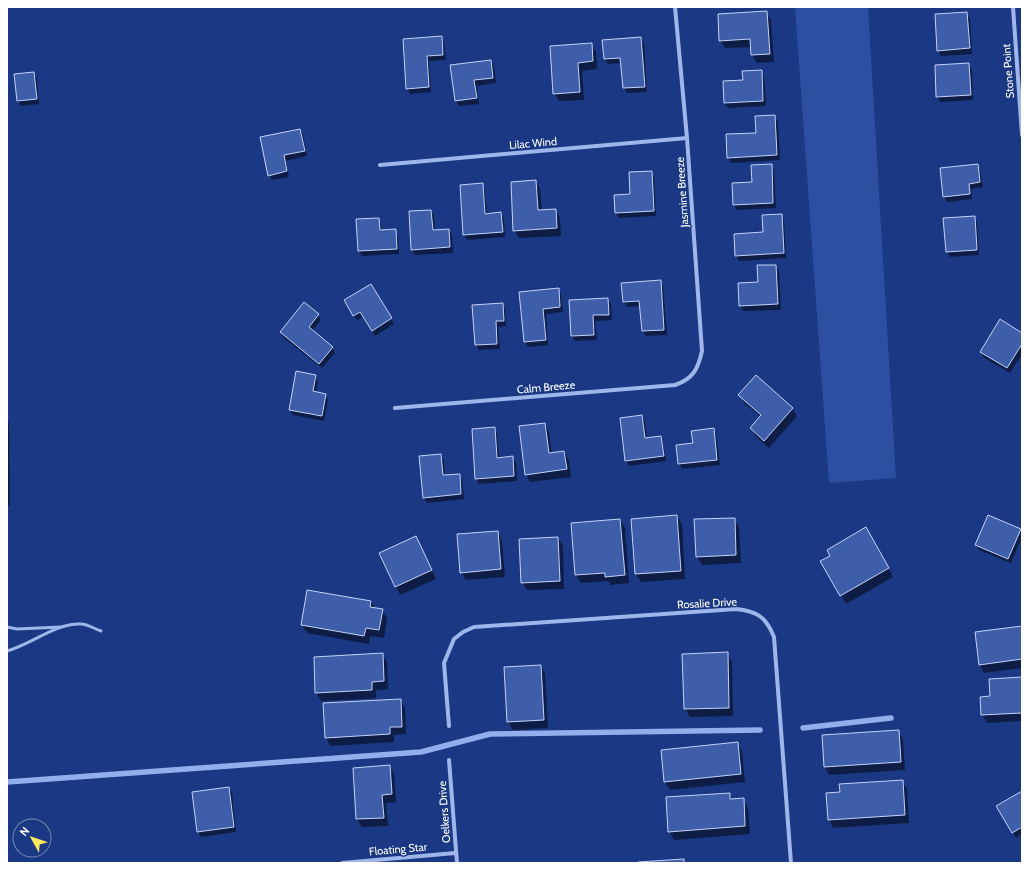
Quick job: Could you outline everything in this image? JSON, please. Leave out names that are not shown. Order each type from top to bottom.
[{"type":"street","name":"Jasmine Breeze","points":[[675,7],[687,138],[702,351],[700,363],[694,374]]},
{"type":"street","name":"Stone Point","points":[[1013,7],[1022,134]]},
{"type":"street","name":"Lilac Wind","points":[[380,165],[687,138]]},
{"type":"street","name":"Calm Breeze","points":[[396,408],[675,385],[686,382],[694,374]]},
{"type":"street","name":"Rosalie Drive","points":[[449,726],[444,662],[454,640],[463,632],[474,627],[736,609],[748,610],[760,616],[770,626],[774,637],[791,863]]},
{"type":"street","name":"Oelkers Drive","points":[[449,760],[456,863]]},
{"type":"street","name":"Floating Star","points":[[342,863],[455,852]]},
{"type":"lane","points":[[7,627],[17,629],[81,624],[101,631]]},
{"type":"lane","points":[[7,651],[18,648],[63,626]]},
{"type":"shaded area","points":[[795,7],[868,7],[896,478],[829,483]]},
{"type":"building","points":[[767,11],[770,54],[751,55],[750,39],[719,41],[718,14]]},
{"type":"building","points":[[967,12],[970,48],[937,51],[935,14]]},
{"type":"building","points":[[442,36],[443,55],[427,56],[429,87],[406,89],[403,39]]},
{"type":"building","points":[[641,37],[645,87],[623,88],[620,58],[604,59],[602,40]]},
{"type":"building","points":[[592,43],[593,61],[578,63],[580,92],[553,94],[550,46]]},
{"type":"building","points":[[491,60],[493,78],[474,80],[477,98],[455,101],[450,65]]},
{"type":"building","points":[[969,63],[971,95],[936,97],[935,65]]},
{"type":"building","points":[[762,70],[763,101],[724,103],[723,81],[743,80],[742,71]]},
{"type":"building","points":[[34,72],[37,99],[17,101],[14,74]]},
{"type":"building","points":[[775,115],[777,155],[727,158],[726,134],[756,133],[755,116]]},
{"type":"building","points":[[300,129],[305,151],[284,155],[287,171],[268,176],[260,137]]},
{"type":"building","points":[[772,164],[773,203],[733,205],[732,183],[752,182],[751,165]]},
{"type":"building","points":[[978,164],[980,182],[969,184],[970,194],[943,197],[940,168]]},
{"type":"building","points":[[652,171],[654,211],[615,213],[614,195],[630,194],[629,172]]},
{"type":"building","points":[[536,180],[538,210],[556,209],[557,228],[513,231],[511,182]]},
{"type":"building","points":[[483,183],[485,214],[501,212],[503,232],[463,235],[460,185]]},
{"type":"building","points":[[431,210],[433,230],[449,229],[450,247],[411,250],[409,211]]},
{"type":"building","points":[[782,214],[784,253],[735,256],[734,234],[763,232],[762,215]]},
{"type":"building","points":[[975,216],[977,250],[946,252],[943,218]]},
{"type":"building","points":[[379,218],[380,230],[396,229],[397,249],[358,251],[356,219]]},
{"type":"building","points":[[757,265],[776,265],[778,304],[739,306],[738,283],[758,282]]},
{"type":"building","points":[[661,280],[664,330],[642,331],[639,301],[623,302],[621,283]]},
{"type":"building","points":[[371,284],[392,318],[372,331],[360,312],[353,316],[344,300]]},
{"type":"building","points":[[559,288],[560,307],[543,309],[546,340],[524,342],[519,292]]},
{"type":"building","points":[[608,298],[609,315],[593,315],[594,335],[571,336],[569,300]]},
{"type":"building","points":[[304,302],[319,314],[309,327],[333,347],[319,364],[280,332]]},
{"type":"building","points":[[503,303],[504,321],[496,321],[497,344],[475,345],[472,305]]},
{"type":"building","points":[[1000,319],[1022,333],[1022,344],[1007,368],[980,352]]},
{"type":"building","points":[[296,371],[316,375],[313,391],[326,394],[322,416],[289,410]]},
{"type":"building","points":[[756,375],[793,408],[764,441],[750,428],[761,415],[738,395]]},
{"type":"building","points":[[642,415],[645,438],[661,436],[664,456],[625,461],[620,418]]},
{"type":"building","points":[[545,423],[549,453],[564,451],[567,469],[525,475],[519,426]]},
{"type":"building","points":[[495,427],[497,458],[513,456],[514,476],[475,479],[472,429]]},
{"type":"building","points":[[714,428],[717,460],[678,464],[676,445],[693,443],[691,431]]},
{"type":"building","points":[[441,454],[443,475],[460,474],[461,494],[423,498],[419,456]]},
{"type":"building","points":[[677,515],[681,571],[635,574],[631,519]]},
{"type":"building","points":[[988,515],[1021,529],[1008,559],[975,545]]},
{"type":"building","points":[[735,518],[736,555],[696,557],[694,519]]},
{"type":"building","points":[[620,519],[625,575],[605,577],[605,573],[575,575],[571,523]]},
{"type":"building","points":[[866,527],[889,568],[840,596],[820,561],[830,556],[827,550]]},
{"type":"building","points":[[498,531],[501,569],[460,573],[457,534]]},
{"type":"building","points":[[416,536],[432,570],[395,587],[379,553]]},
{"type":"building","points":[[558,537],[560,581],[521,583],[519,539]]},
{"type":"building","points":[[307,590],[371,601],[370,607],[383,609],[379,630],[366,628],[364,636],[301,625]]},
{"type":"building","points":[[1022,626],[1022,659],[979,665],[975,632]]},
{"type":"building","points":[[728,652],[729,708],[684,709],[682,654]]},
{"type":"building","points":[[383,653],[384,681],[372,682],[372,690],[315,693],[314,657]]},
{"type":"building","points":[[541,665],[544,720],[507,722],[504,667]]},
{"type":"building","points":[[1022,677],[1022,713],[981,715],[980,697],[990,696],[989,679]]},
{"type":"building","points":[[401,699],[402,727],[390,727],[390,734],[325,738],[323,703]]},
{"type":"building","points":[[899,730],[901,762],[824,767],[822,735]]},
{"type":"building","points":[[738,742],[741,774],[664,782],[661,750]]},
{"type":"building","points":[[390,765],[392,794],[382,795],[384,818],[356,819],[353,768]]},
{"type":"building","points":[[903,780],[905,815],[828,820],[826,793],[840,792],[839,784]]},
{"type":"building","points":[[229,787],[234,827],[197,832],[192,792]]},
{"type":"building","points":[[1022,791],[1022,827],[1012,833],[996,806]]},
{"type":"building","points":[[730,793],[730,799],[744,798],[745,826],[668,832],[666,797]]},
{"type":"building","points":[[684,859],[684,863],[638,863],[638,862]]},
{"type":"waterway","points":[[803,728],[891,718]]},
{"type":"waterway","points":[[7,782],[421,752],[490,734],[760,730]]}]
